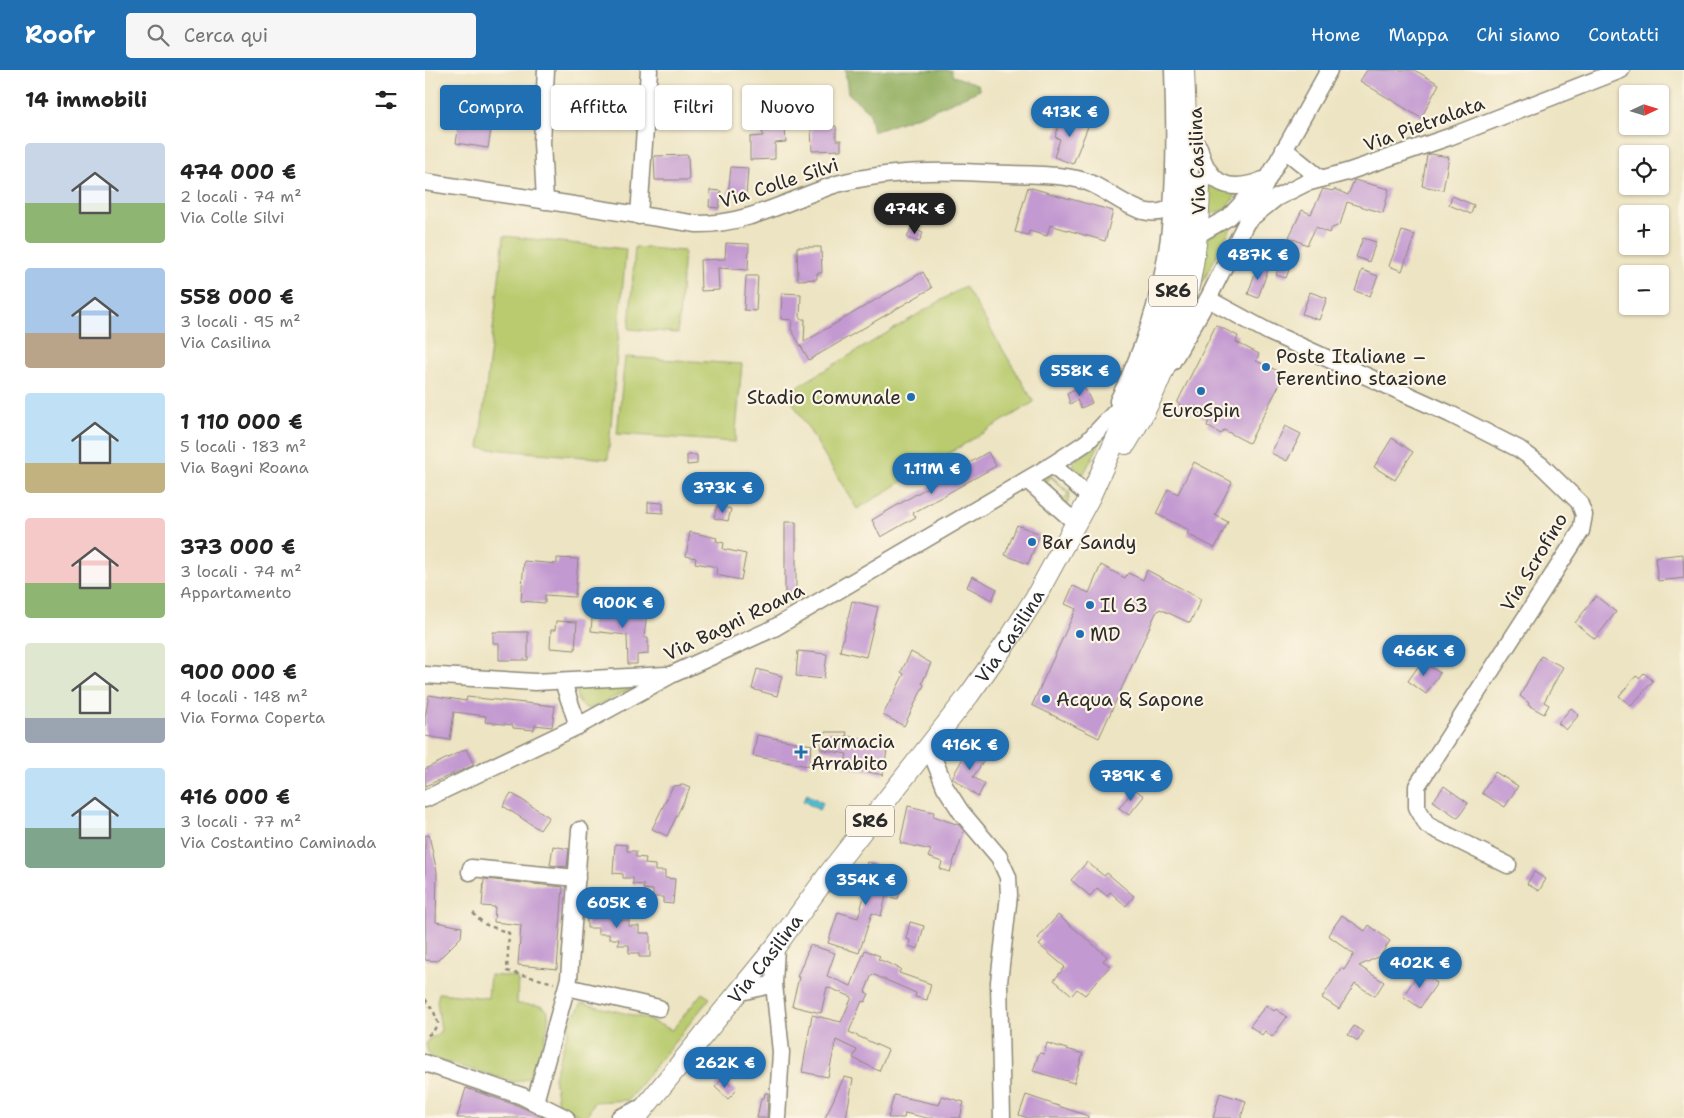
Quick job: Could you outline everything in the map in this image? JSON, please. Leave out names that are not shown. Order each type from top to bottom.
[{"type":"main road","name":"Via Casilina","points":[[1149,383],[1180,256],[1187,189],[1189,139],[1185,70]]},
{"type":"main road","name":"Via Casilina","points":[[641,1112],[776,946],[829,872],[929,747],[1011,636],[1045,582],[1090,497],[1183,313],[1197,235],[1199,147],[1190,70]]},
{"type":"street","points":[[545,201],[541,142],[546,70]]},
{"type":"street","points":[[639,216],[649,70]]},
{"type":"street","points":[[1111,415],[1147,334],[1169,248],[1176,143],[1173,70]]},
{"type":"street","points":[[1111,415],[1149,383],[1178,354],[1208,299],[1266,178],[1329,70]]},
{"type":"street","name":"Via Pietralata","points":[[1246,222],[1263,207],[1291,190],[1449,138],[1621,70]]},
{"type":"street","points":[[1199,147],[1206,169],[1221,183],[1239,187],[1266,178],[1291,190]]},
{"type":"street","points":[[1284,149],[1321,179]]},
{"type":"street","name":"Via Colle Silvi","points":[[425,182],[697,224],[726,223],[751,217],[813,193],[856,180],[899,174],[942,172],[1080,180],[1098,187],[1141,210]]},
{"type":"street","points":[[1168,310],[1197,235],[1229,217],[1266,178]]},
{"type":"street","points":[[1141,210],[1159,213],[1173,205]]},
{"type":"street","points":[[1141,210],[1162,231],[1169,248]]},
{"type":"street","name":"Via Scrofino","points":[[1208,299],[1269,332],[1505,441],[1541,466],[1581,506],[1585,519],[1581,531],[1417,786],[1417,807],[1427,825],[1508,865]]},
{"type":"street","name":"Via Bagni Roana","points":[[425,799],[578,726],[673,674],[790,619],[1052,466],[1087,442],[1111,415]]},
{"type":"street","points":[[1052,466],[1090,497]]},
{"type":"street","points":[[1027,480],[1076,523]]},
{"type":"street","points":[[425,675],[525,682],[563,682],[673,674]]},
{"type":"street","points":[[563,682],[578,726]]},
{"type":"street","points":[[929,747],[945,787],[961,812],[999,857],[1008,877],[1009,895],[999,982],[1002,1118]]},
{"type":"street","points":[[535,1102],[567,987],[573,947],[580,830]]},
{"type":"street","points":[[470,872],[471,868],[577,878]]},
{"type":"street","points":[[776,946],[773,984],[781,1052],[777,1118]]},
{"type":"street","points":[[737,993],[773,984]]},
{"type":"street","points":[[567,987],[659,1008]]},
{"type":"street","points":[[425,1063],[535,1102],[564,1117]]},
{"type":"street","points":[[619,1118],[641,1112]]},
{"type":"path","points":[[473,913],[484,924],[509,933],[507,971],[567,987]]},
{"type":"path","points":[[425,999],[438,1023],[433,1032],[425,1037]]},
{"type":"green space","points":[[845,70],[951,70],[953,76],[977,84],[980,90],[924,114],[873,132],[869,112],[848,93]]},
{"type":"green space","points":[[1208,180],[1238,193],[1224,210],[1207,215]]},
{"type":"green space","points":[[1236,218],[1191,305],[1205,240]]},
{"type":"green space","points":[[504,236],[626,249],[608,459],[479,448]]},
{"type":"green space","points":[[635,247],[684,251],[678,333],[629,329]]},
{"type":"green space","name":"Stadio Comunale","points":[[965,286],[1034,402],[857,509],[787,393]]},
{"type":"green space","points":[[625,357],[742,364],[735,442],[617,434]]},
{"type":"green space","points":[[1105,434],[1082,474],[1074,468],[1073,461],[1089,451]]},
{"type":"green space","points":[[1050,475],[1070,493],[1067,505],[1062,501],[1068,494],[1051,477],[1044,484],[1043,478]]},
{"type":"green space","points":[[641,684],[590,709],[583,707],[577,696],[577,691],[581,686]]},
{"type":"green space","points":[[490,975],[516,977],[518,980],[517,1004],[537,1005],[547,1010],[548,1022],[537,1061],[528,1078],[522,1081],[515,1082],[435,1059],[428,1053],[426,1044],[429,1039],[436,1036],[441,1030],[437,1001],[439,993],[488,998]]},
{"type":"green space","points":[[702,993],[710,998],[628,1100],[594,1102],[586,1118],[558,1105],[554,1077],[571,1021],[582,1003],[645,1018],[672,1030]]},
{"type":"water","points":[[807,794],[823,803],[819,810],[803,801]]},
{"type":"building","points":[[1367,70],[1414,70],[1439,84],[1421,118],[1360,81]]},
{"type":"building","points":[[1063,114],[1089,124],[1073,164],[1054,157],[1060,139],[1055,137]]},
{"type":"building","points":[[833,126],[836,126],[836,140],[841,140],[841,150],[812,151],[811,130],[833,130]]},
{"type":"building","points":[[458,130],[491,130],[488,148],[456,143]]},
{"type":"building","points":[[785,130],[786,142],[775,143],[775,159],[750,160],[750,137],[763,136],[762,131]]},
{"type":"building","points":[[688,155],[689,180],[655,180],[654,156]]},
{"type":"building","points":[[1427,155],[1449,157],[1443,190],[1422,186]]},
{"type":"building","points":[[731,167],[748,168],[746,197],[728,195]]},
{"type":"building","points":[[1354,180],[1389,189],[1383,213],[1347,202],[1340,225],[1332,228],[1329,233],[1316,227],[1307,245],[1289,237],[1302,210],[1311,214],[1323,189],[1333,191],[1334,189],[1348,195]]},
{"type":"building","points":[[1028,187],[1113,211],[1105,241],[1050,225],[1047,236],[1029,231],[1028,235],[1015,232]]},
{"type":"building","points":[[710,190],[721,191],[719,208],[709,207]]},
{"type":"building","points":[[1452,196],[1474,205],[1471,214],[1449,205]]},
{"type":"building","points":[[911,228],[923,233],[919,242],[907,238]]},
{"type":"building","points":[[1402,231],[1415,235],[1402,271],[1389,266]]},
{"type":"building","points":[[1363,238],[1376,242],[1369,262],[1356,257]]},
{"type":"building","points":[[726,243],[749,244],[748,270],[718,268],[719,290],[701,291],[700,260],[725,259]]},
{"type":"building","points":[[797,247],[821,247],[822,273],[817,273],[817,279],[798,280]]},
{"type":"building","points":[[1282,259],[1292,262],[1286,278],[1276,275]]},
{"type":"building","points":[[1258,264],[1269,267],[1258,298],[1248,294]]},
{"type":"building","points":[[1362,270],[1378,276],[1370,296],[1355,291]]},
{"type":"building","points":[[923,272],[932,288],[809,360],[791,329],[792,320],[781,319],[782,293],[801,294],[800,319],[805,319],[804,342]]},
{"type":"building","points":[[746,276],[758,276],[756,311],[744,310]]},
{"type":"building","points":[[1310,292],[1327,298],[1319,320],[1302,314]]},
{"type":"building","points":[[1216,325],[1238,336],[1236,342],[1259,354],[1256,361],[1285,374],[1249,443],[1224,430],[1221,434],[1207,426],[1209,420],[1177,403]]},
{"type":"building","points":[[1083,385],[1092,403],[1081,408],[1077,400],[1070,404],[1067,393]]},
{"type":"building","points":[[1285,426],[1301,434],[1287,461],[1271,453]]},
{"type":"building","points":[[1392,438],[1413,452],[1395,480],[1374,467]]},
{"type":"building","points":[[988,452],[996,466],[913,513],[916,517],[881,537],[872,520]]},
{"type":"building","points":[[687,455],[697,455],[697,464],[687,465]]},
{"type":"building","points":[[1194,462],[1232,482],[1215,515],[1228,522],[1215,548],[1187,534],[1189,530],[1156,514],[1168,489],[1178,494]]},
{"type":"building","points":[[648,502],[663,503],[663,513],[648,512]]},
{"type":"building","points":[[717,506],[731,509],[728,521],[714,518]]},
{"type":"building","points":[[785,522],[796,522],[796,596],[785,595]]},
{"type":"building","points":[[1017,525],[1040,534],[1028,564],[1005,555]]},
{"type":"building","points":[[690,532],[717,538],[716,541],[724,543],[723,549],[746,554],[741,580],[716,575],[717,567],[695,563],[696,558],[686,556]]},
{"type":"building","points":[[1683,554],[1684,578],[1658,581],[1655,557]]},
{"type":"building","points":[[557,558],[578,559],[575,597],[545,595],[545,603],[521,601],[524,561],[557,564]]},
{"type":"building","points":[[1101,565],[1125,578],[1128,573],[1143,580],[1147,570],[1201,599],[1190,623],[1160,609],[1156,613],[1099,738],[1032,705],[1076,609],[1065,604],[1073,586],[1089,593]]},
{"type":"building","points":[[972,576],[997,589],[992,600],[967,587]]},
{"type":"building","points":[[1596,596],[1616,612],[1595,639],[1575,623]]},
{"type":"building","points":[[852,601],[878,607],[866,657],[840,651]]},
{"type":"building","points":[[593,607],[647,612],[644,638],[648,638],[648,654],[637,655],[637,664],[628,664],[627,635],[591,631]]},
{"type":"building","points":[[556,621],[577,622],[575,650],[550,648],[551,630],[555,630]]},
{"type":"building","points":[[493,632],[528,632],[528,660],[499,660],[499,643],[493,643]]},
{"type":"building","points":[[798,651],[827,654],[824,679],[796,676]]},
{"type":"building","points":[[911,652],[931,663],[922,683],[924,685],[904,726],[883,715],[904,674],[901,672]]},
{"type":"building","points":[[1541,656],[1563,667],[1544,702],[1549,705],[1544,714],[1528,705],[1529,703],[1520,696]]},
{"type":"building","points":[[1422,661],[1440,673],[1426,694],[1408,681]]},
{"type":"building","points":[[757,669],[782,676],[777,696],[752,689]]},
{"type":"building","points":[[1644,673],[1653,681],[1631,706],[1619,696],[1636,676],[1639,678]]},
{"type":"building","points":[[429,695],[466,701],[467,697],[555,706],[552,727],[535,725],[534,730],[513,728],[513,725],[485,722],[486,716],[454,712],[450,740],[425,736],[425,718]]},
{"type":"building","points":[[1571,708],[1579,715],[1566,730],[1558,723]]},
{"type":"building","points":[[824,732],[847,732],[846,736],[888,744],[883,775],[844,767],[847,754],[820,749]]},
{"type":"building","points":[[757,735],[812,745],[808,766],[753,756]]},
{"type":"building","points":[[970,745],[987,756],[973,777],[985,784],[978,797],[952,778]]},
{"type":"building","points":[[466,749],[474,765],[425,786],[425,769]]},
{"type":"building","points":[[1495,772],[1518,786],[1505,807],[1482,793]]},
{"type":"building","points":[[683,785],[690,788],[667,836],[652,829],[673,786]]},
{"type":"building","points":[[1444,786],[1468,803],[1458,818],[1433,801]]},
{"type":"building","points":[[1134,789],[1144,796],[1129,815],[1119,808]]},
{"type":"building","points":[[511,793],[549,817],[540,830],[503,806]]},
{"type":"building","points":[[908,806],[934,812],[933,816],[959,825],[964,831],[950,872],[940,869],[942,862],[928,857],[931,850],[900,843]]},
{"type":"building","points":[[429,835],[437,872],[436,922],[462,927],[461,937],[437,961],[425,960],[425,836]]},
{"type":"building","points":[[615,844],[627,845],[627,851],[636,851],[636,857],[646,858],[645,864],[655,865],[655,871],[665,871],[665,878],[675,879],[673,904],[663,903],[663,897],[653,897],[653,890],[643,889],[644,885],[633,884],[633,878],[623,878],[623,874],[613,873]]},
{"type":"building","points":[[553,846],[569,849],[567,867],[550,865]]},
{"type":"building","points":[[867,862],[901,871],[898,879],[903,881],[898,899],[886,896],[881,916],[872,913],[859,953],[828,943],[838,912],[858,918],[866,890],[859,889]]},
{"type":"building","points":[[1087,862],[1104,876],[1107,873],[1134,896],[1126,906],[1110,892],[1107,896],[1097,888],[1090,896],[1071,880]]},
{"type":"building","points":[[1534,872],[1546,879],[1539,891],[1527,884]]},
{"type":"building","points":[[484,879],[563,887],[557,969],[518,965],[521,925],[494,922],[495,907],[482,906]]},
{"type":"building","points":[[587,900],[600,900],[600,906],[611,906],[611,914],[620,914],[620,920],[629,920],[629,926],[639,926],[639,933],[650,933],[650,957],[639,957],[639,953],[629,953],[629,945],[618,945],[619,939],[609,939],[609,934],[598,934],[598,928],[587,928]]},
{"type":"building","points":[[1058,915],[1107,956],[1103,961],[1110,966],[1085,995],[1077,989],[1072,995],[1054,980],[1065,967],[1039,945],[1042,942],[1038,938]]},
{"type":"building","points":[[1342,915],[1365,931],[1369,925],[1390,941],[1380,956],[1359,966],[1384,982],[1375,996],[1355,984],[1339,1009],[1322,998],[1341,968],[1344,970],[1354,954],[1328,935]]},
{"type":"building","points":[[910,922],[924,926],[918,949],[909,946],[910,940],[906,939]]},
{"type":"building","points":[[810,945],[835,953],[827,976],[851,986],[865,950],[880,956],[878,959],[901,969],[899,973],[931,984],[927,1000],[915,997],[916,993],[872,974],[865,992],[869,994],[865,1002],[862,1001],[849,1032],[888,1050],[879,1071],[853,1058],[857,1050],[836,1040],[828,1077],[802,1072],[812,1015],[841,1022],[852,997],[827,987],[821,1013],[792,1006],[799,977],[797,977]]},
{"type":"building","points":[[1420,971],[1437,983],[1420,1008],[1403,996]]},
{"type":"building","points":[[1266,1005],[1287,1017],[1272,1037],[1265,1031],[1262,1035],[1250,1026]]},
{"type":"building","points":[[1354,1026],[1363,1032],[1358,1041],[1348,1035]]},
{"type":"building","points":[[1047,1043],[1083,1054],[1074,1083],[1033,1071],[1039,1053],[1044,1054]]},
{"type":"building","points":[[844,1077],[853,1079],[846,1118],[825,1118]]},
{"type":"building","points":[[723,1078],[736,1091],[728,1099],[715,1087]]},
{"type":"building","points":[[466,1088],[519,1106],[544,1118],[457,1118]]},
{"type":"building","points":[[765,1093],[768,1093],[767,1118],[757,1118],[761,1098],[764,1098]]},
{"type":"building","points":[[1220,1093],[1246,1101],[1241,1118],[1213,1118]]},
{"type":"building","points":[[894,1095],[939,1105],[942,1096],[964,1102],[960,1118],[927,1118],[905,1113],[904,1118],[888,1118]]},
{"type":"building","points":[[1026,1095],[1088,1116],[1088,1118],[1028,1118],[1019,1115]]},
{"type":"place","name":"Poste Italiane – Ferentino stazione","points":[[1266,367]]},
{"type":"place","name":"EuroSpin","points":[[1201,391]]},
{"type":"place","name":"Stadio Comunale","points":[[911,397]]},
{"type":"place","name":"Bar Sandy","points":[[1032,542]]},
{"type":"place","name":"Il 63","points":[[1090,605]]},
{"type":"place","name":"MD","points":[[1080,634]]},
{"type":"place","name":"Acqua & Sapone","points":[[1046,699]]},
{"type":"place","name":"Farmacia Arrabito","points":[[801,752]]}]
